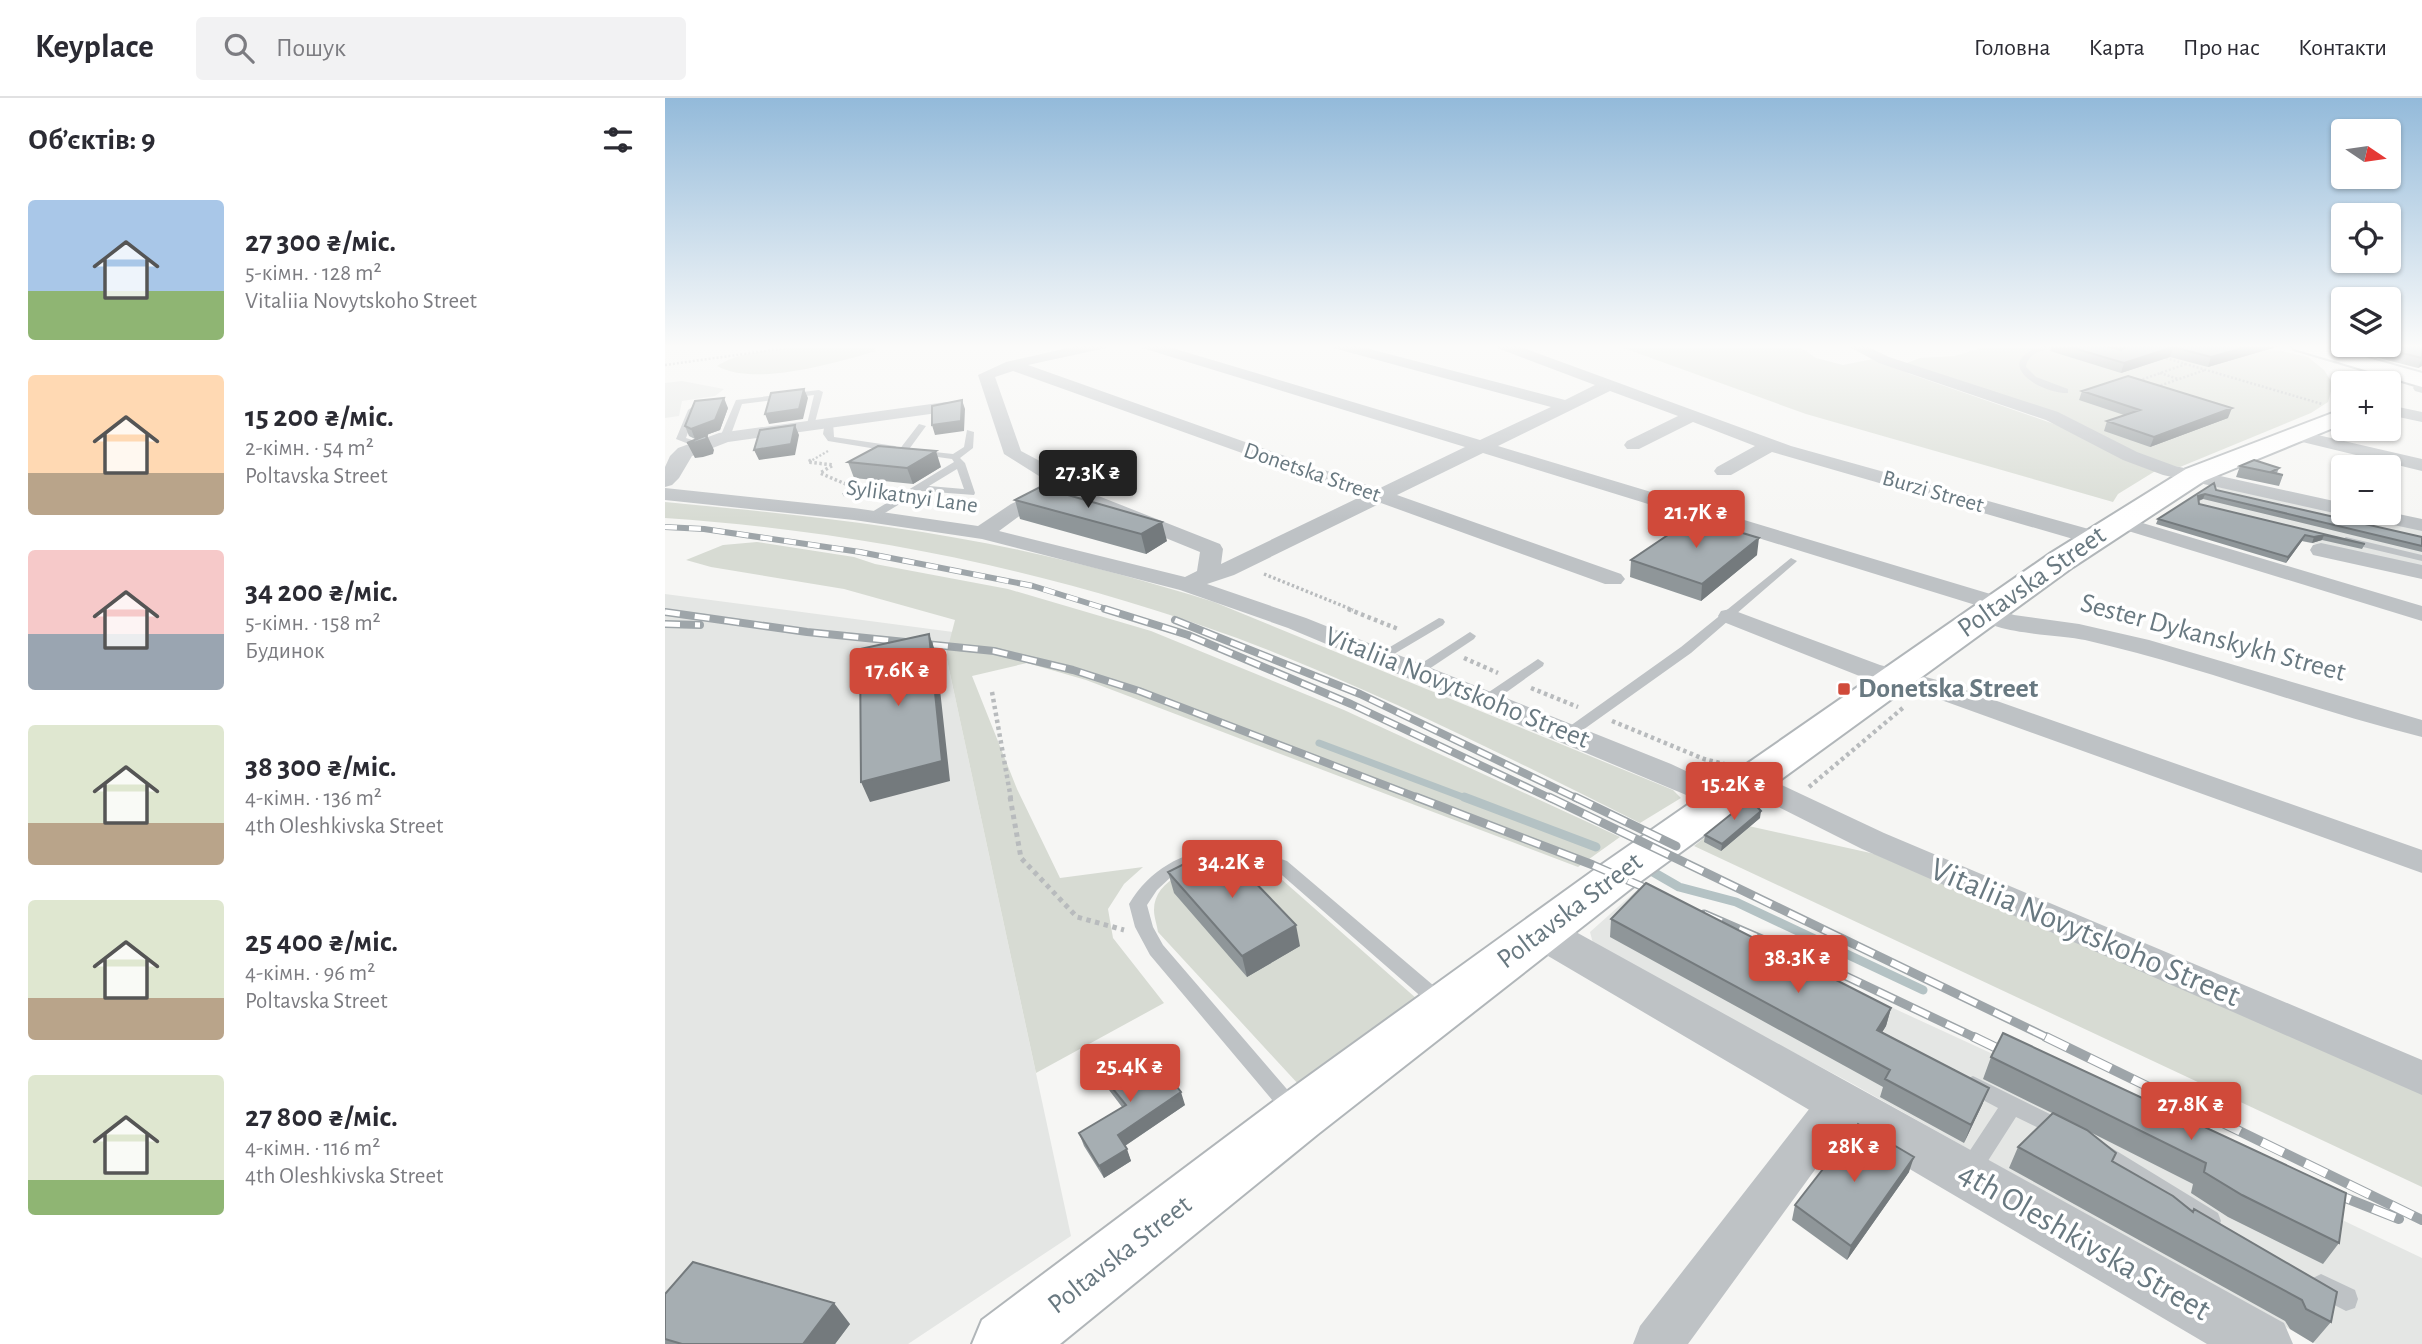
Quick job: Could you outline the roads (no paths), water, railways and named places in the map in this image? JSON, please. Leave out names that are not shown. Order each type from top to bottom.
[{"type":"main road","name":"Poltavska Street","points":[[1006,1344],[1298,1116],[1737,782],[1896,677],[2107,530],[2207,483],[2331,415]]},
{"type":"street","points":[[996,403],[1013,454],[1047,472],[1061,488],[1212,549],[1260,553]]},
{"type":"street","name":"Donetska Street","points":[[1116,403],[1613,579]]},
{"type":"street","name":"Sester Dykanskykh Street","points":[[1342,403],[1486,446],[1992,609],[2010,622],[2079,631],[2140,645],[2422,729]]},
{"type":"street","points":[[1557,403],[1564,405]]},
{"type":"street","points":[[1207,576],[1380,497],[1568,403]]},
{"type":"street","name":"Burzi Street","points":[[1658,403],[1770,445],[2107,530],[2422,614]]},
{"type":"street","points":[[2013,403],[2052,416],[2130,456],[2170,471],[2207,483],[2331,511]]},
{"type":"street","points":[[666,483],[677,460],[699,446],[725,436],[946,407]]},
{"type":"street","points":[[2401,412],[2422,416]]},
{"type":"street","points":[[1633,445],[1692,416]]},
{"type":"street","points":[[2296,435],[2422,465]]},
{"type":"street","points":[[1724,471],[1770,445]]},
{"type":"street","name":"Sylikatnyi Lane","points":[[666,483],[818,510],[982,533],[1207,576]]},
{"type":"street","points":[[982,533],[1018,508],[1061,488]]},
{"type":"street","points":[[2401,522],[2422,525]]},
{"type":"street","points":[[2328,544],[2422,572]]},
{"type":"street","points":[[1207,576],[1212,549]]},
{"type":"street","name":"Vitaliia Novytskoho Street","points":[[1207,576],[1297,623],[1660,771],[1737,782],[1792,802],[1873,841],[2422,1078]]},
{"type":"street","points":[[1730,616],[1871,671],[1928,686],[2422,862]]},
{"type":"street","name":"4th Oleshkivska Street","points":[[1541,932],[2259,1343]]},
{"type":"street","points":[[1658,1344],[1839,1103]]},
{"type":"lane","points":[[725,436],[739,403]]},
{"type":"lane","points":[[819,403],[820,423],[831,439],[958,460]]},
{"type":"lane","points":[[699,446],[681,439],[693,406],[705,404]]},
{"type":"lane","points":[[904,450],[922,426]]},
{"type":"lane","points":[[871,517],[958,460],[968,448],[970,432]]},
{"type":"lane","points":[[919,488],[970,493],[958,460]]},
{"type":"lane","points":[[2207,483],[2300,505]]},
{"type":"lane","points":[[2328,544],[2422,558]]},
{"type":"lane","points":[[1569,734],[1730,616],[1791,561]]},
{"type":"lane","points":[[1379,657],[1439,622]]},
{"type":"lane","points":[[1415,672],[1470,636]]},
{"type":"lane","points":[[1485,701],[1538,663]]},
{"type":"lane","points":[[1298,1116],[1156,950],[1138,904],[1150,883],[1175,866],[1200,855],[1228,851],[1259,855],[1281,865],[1444,1006]]},
{"type":"lane","points":[[1955,1075],[2105,1153],[2229,1233]]},
{"type":"lane","points":[[1966,1175],[2011,1105]]},
{"type":"lane","points":[[2299,1273],[2346,1299]]},
{"type":"waterway","points":[[1319,743],[1468,799]]},
{"type":"waterway","points":[[1464,797],[1596,847]]},
{"type":"waterway","points":[[1653,872],[1679,887],[1736,902],[1923,990]]},
{"type":"railway","points":[[665,527],[704,529],[860,552],[1033,586],[1110,610]]},
{"type":"railway","points":[[1105,609],[1188,635],[1351,704],[1552,799]]},
{"type":"railway","points":[[665,612],[807,632],[994,651],[1073,670],[1139,691],[1421,799]]},
{"type":"railway","points":[[1175,620],[1360,694],[1578,799]]},
{"type":"railway","points":[[665,624],[700,625]]},
{"type":"railway","points":[[1416,797],[1593,865],[1659,894]]},
{"type":"railway","points":[[1549,797],[2050,1039]]},
{"type":"railway","points":[[1575,797],[1676,846]]},
{"type":"railway","points":[[1704,914],[1833,970],[1978,1039]]},
{"type":"railway","points":[[1974,1037],[2013,1056]]},
{"type":"railway","points":[[2046,1037],[2422,1220]]},
{"type":"railway","points":[[2328,1191],[2399,1219]]},
{"type":"place","name":"Donetska Street","points":[[1844,689]]}]
